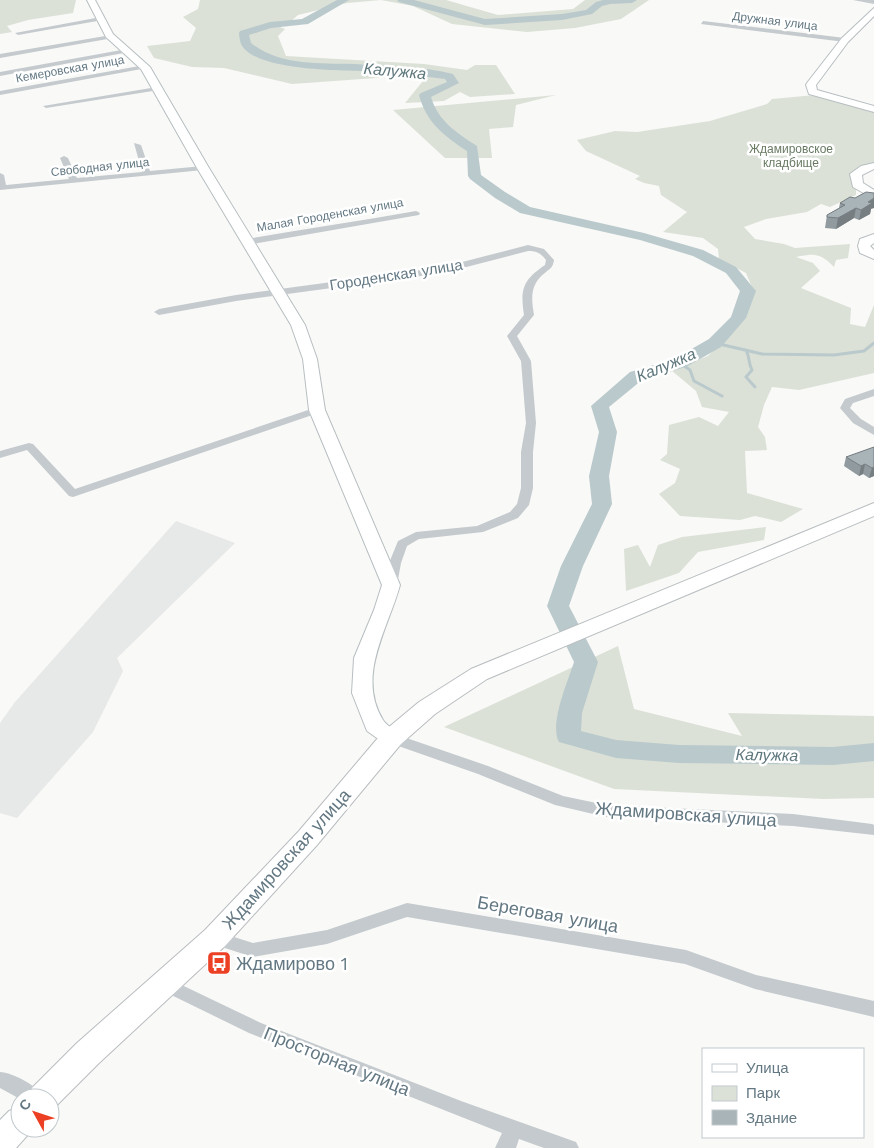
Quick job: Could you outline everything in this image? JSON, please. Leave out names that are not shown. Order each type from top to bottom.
[{"type":"main road","name":"Ждамировская улица","points":[[53,1088],[88,1052],[215,938],[308,838],[392,738],[427,708],[479,674],[874,509]]},
{"type":"main road","points":[[0,1142],[10,1132]]},
{"type":"street","points":[[92,0],[111,37],[145,67],[277,293],[298,325],[310,359],[318,410],[391,585]]},
{"type":"street","points":[[856,0],[874,2]]},
{"type":"street","points":[[874,11],[845,40],[812,85],[814,92],[824,96],[874,109]]},
{"type":"street","points":[[18,33],[101,18]]},
{"type":"street","name":"Дружная улица","points":[[702,22],[845,40]]},
{"type":"street","name":"Кемеровская улица","points":[[0,56],[111,37]]},
{"type":"street","name":"Кемеровская улица","points":[[0,74],[127,51]]},
{"type":"street","name":"Кемеровская улица","points":[[0,93],[145,67]]},
{"type":"street","points":[[46,106],[157,89]]},
{"type":"street","points":[[137,145],[146,174]]},
{"type":"street","points":[[64,158],[74,181]]},
{"type":"street","points":[[874,166],[865,168],[856,174],[855,180],[857,185],[874,194]]},
{"type":"street","name":"Свободная улица","points":[[1,188],[203,168]]},
{"type":"street","points":[[0,175],[1,188]]},
{"type":"street","name":"Малая Городенская улица","points":[[247,242],[315,228],[335,228],[416,213]]},
{"type":"street","points":[[874,238],[866,242],[864,246],[865,250],[874,255]]},
{"type":"street","name":"Городенская улица","points":[[159,312],[236,298],[443,270],[528,248],[542,250],[550,260],[549,266],[531,279],[527,289],[529,315],[512,336],[526,361],[528,378],[531,423],[527,452],[527,488],[524,505],[514,514],[479,529],[416,536],[402,544],[395,563],[384,610],[364,658],[362,694],[375,726],[392,738]]},
{"type":"street","points":[[874,392],[848,401],[845,408],[857,421],[874,432]]},
{"type":"street","points":[[0,455],[29,446],[73,494],[318,410]]},
{"type":"street","name":"Ждамировская улица","points":[[392,738],[483,770],[560,802],[606,812],[793,820],[872,830]]},
{"type":"street","name":"Береговая улица","points":[[215,938],[253,950],[327,937],[407,910],[686,957],[755,982],[874,1010]]},
{"type":"street","name":"Просторная улица","points":[[165,984],[255,1028],[512,1129],[569,1148]]},
{"type":"street","points":[[2,1078],[19,1088]]},
{"type":"street","points":[[505,1148],[509,1143],[512,1129]]},
{"type":"shaded area","points":[[176,521],[235,543],[117,658],[123,671],[93,732],[17,818],[0,813],[0,723],[15,702]]},
{"type":"green space","points":[[0,0],[76,0],[73,13],[28,20],[7,26],[12,32],[0,34]]},
{"type":"green space","points":[[200,0],[381,0],[347,3],[298,15],[290,22],[272,24],[285,29],[278,36],[286,56],[424,64],[467,70],[475,65],[496,65],[515,94],[470,97],[460,92],[444,101],[405,103],[423,81],[404,76],[292,84],[224,68],[192,67],[154,58],[147,46],[190,41],[196,28],[183,17],[198,9]]},
{"type":"green space","points":[[381,0],[446,0],[498,15],[573,9],[585,0],[649,0],[621,19],[575,28],[527,32],[452,24],[413,6]]},
{"type":"green space","points":[[556,95],[516,105],[513,127],[489,129],[492,158],[445,158],[393,110]]},
{"type":"green space","name":"Ждамировское кладбище","points":[[815,95],[874,110],[874,165],[852,173],[851,181],[856,188],[856,195],[830,207],[821,204],[807,212],[766,219],[744,227],[755,239],[795,248],[850,244],[848,258],[836,260],[834,267],[817,255],[796,257],[813,263],[820,271],[801,288],[851,308],[850,324],[865,327],[874,305],[874,373],[799,390],[772,387],[764,405],[758,427],[765,437],[767,450],[745,451],[747,493],[803,509],[781,522],[755,516],[740,520],[680,516],[659,494],[675,483],[680,469],[660,460],[667,454],[669,425],[699,417],[718,426],[729,412],[702,407],[696,391],[671,370],[708,356],[736,328],[754,292],[746,273],[719,259],[718,249],[703,238],[663,232],[687,212],[661,195],[659,186],[635,179],[640,176],[586,151],[577,140],[615,131],[637,132],[710,121],[767,104],[772,99]]},
{"type":"green space","points":[[766,527],[764,540],[698,552],[679,573],[626,591],[624,549],[638,545],[650,567],[658,545],[682,537]]},
{"type":"green space","points":[[618,646],[634,709],[742,736],[728,713],[874,716],[874,798],[823,799],[614,789],[444,727]]},
{"type":"building","points":[[866,192],[874,193],[874,198],[868,202],[872,203],[861,210],[856,208],[838,218],[827,217],[827,215],[845,205],[840,203],[850,197],[855,198]]},
{"type":"building","points":[[874,447],[874,467],[872,468],[865,464],[861,466],[846,457]]},
{"type":"waterway","name":"Калужка","points":[[344,0],[304,22],[270,25],[244,33],[246,44],[256,52],[273,60],[307,66],[389,69],[449,76],[453,83],[425,95],[428,105],[437,121],[443,127],[473,149],[475,176],[500,195],[525,210],[644,237],[698,253],[731,270],[748,291],[738,318],[715,343],[680,363],[636,376],[600,406],[608,432],[599,476],[602,504],[572,566],[558,606],[586,662],[570,713],[568,736],[616,749],[679,754],[833,756],[874,752]]},
{"type":"waterway","name":"Калужка","points":[[402,0],[485,22],[562,17],[589,12],[599,4],[610,1],[632,0]]},
{"type":"waterway","points":[[715,343],[746,350]]},
{"type":"waterway","points":[[746,350],[762,354],[834,355],[864,351],[874,343]]},
{"type":"waterway","points":[[746,350],[752,370],[746,377],[755,387]]},
{"type":"waterway","points":[[680,363],[690,370],[694,381],[722,396]]},
{"type":"place","name":"Ждамирово 1","points":[[219,963]]}]
